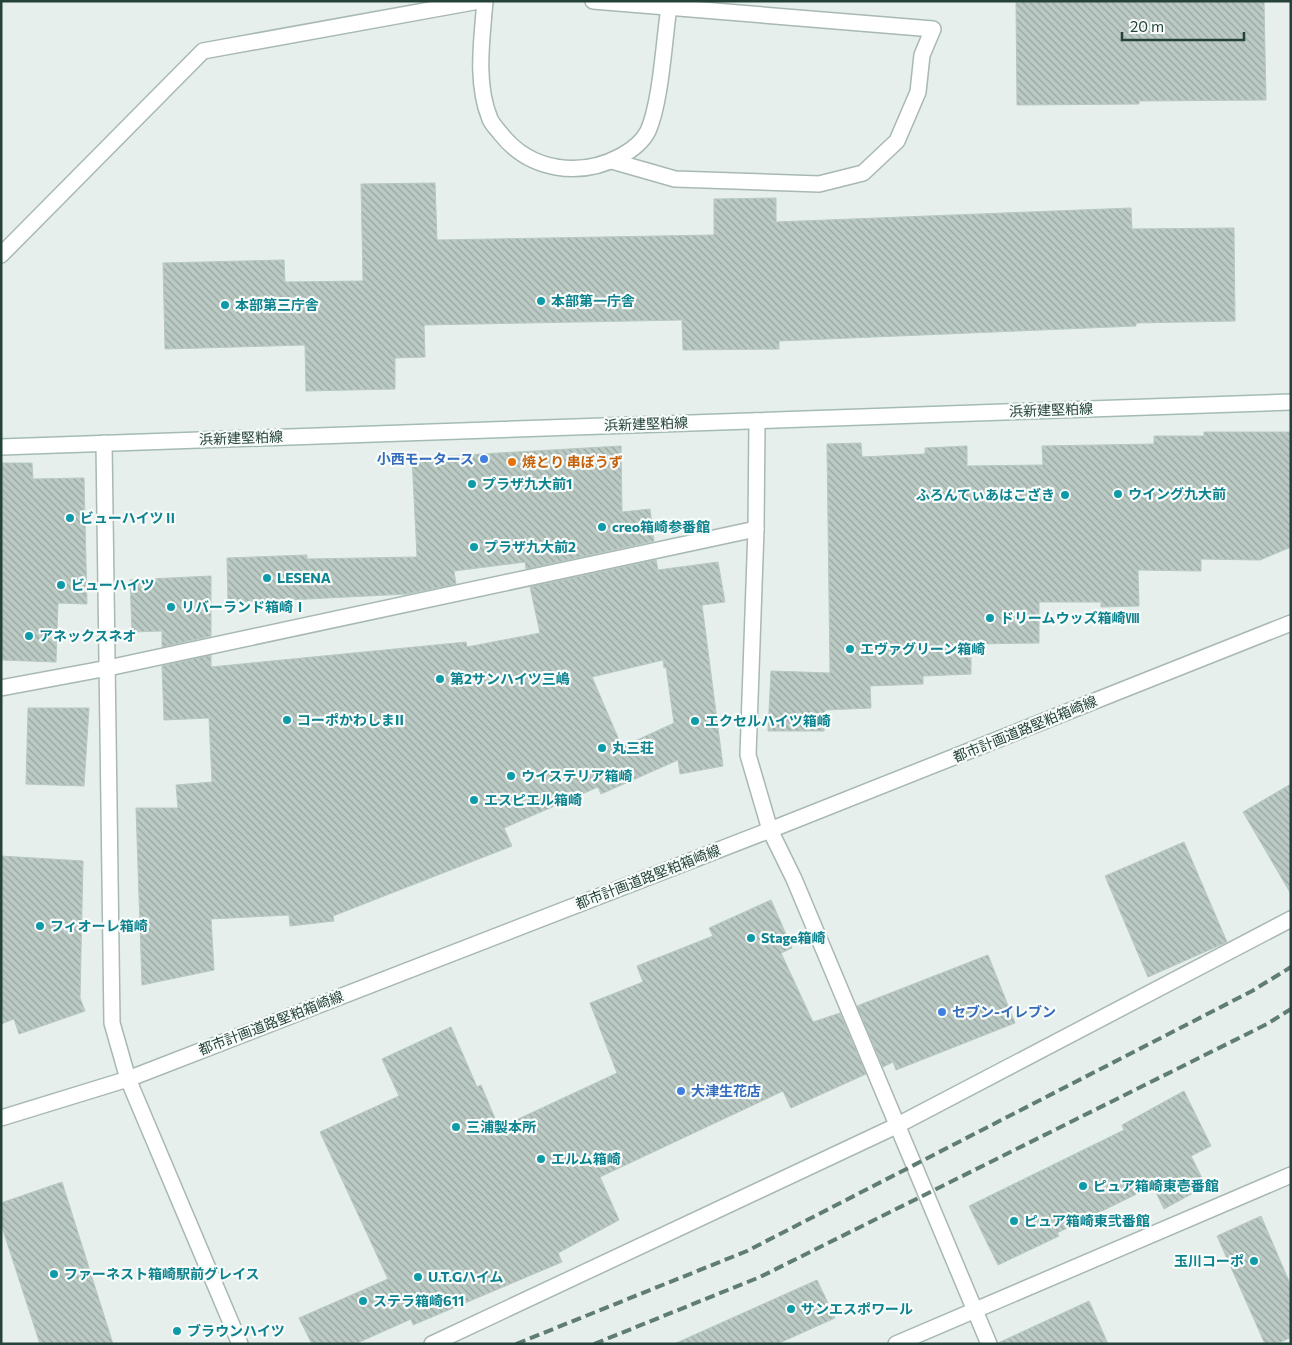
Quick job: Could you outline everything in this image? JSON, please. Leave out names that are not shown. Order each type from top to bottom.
[{"type":"street","points":[[1,255],[203,51],[479,1]]},
{"type":"street","points":[[485,1],[481,51],[484,96],[490,120],[506,141],[519,152],[541,164],[564,169],[587,169],[612,161],[635,149],[648,132],[655,107],[669,7]]},
{"type":"street","points":[[593,1],[932,28],[922,55],[918,92],[897,141],[863,173],[818,184],[675,179],[612,161]]},
{"type":"street","name":"浜新建堅粕線","points":[[1,446],[1291,402]]},
{"type":"street","points":[[757,421],[756,529],[748,755],[770,830],[794,879],[989,1344]]},
{"type":"street","points":[[104,443],[112,1024],[128,1079],[240,1344]]},
{"type":"street","points":[[1,688],[108,668],[756,529]]},
{"type":"street","name":"都市計画道路堅粕箱崎線","points":[[1,1118],[128,1079],[770,830],[1291,623]]},
{"type":"street","points":[[432,1344],[896,1126],[1291,919]]},
{"type":"street","points":[[896,1344],[1291,1176]]},
{"type":"building","points":[[1016,1],[1264,1],[1266,100],[1139,101],[1139,104],[1017,105]]},
{"type":"building","points":[[435,183],[437,240],[714,235],[714,199],[776,198],[776,222],[1131,208],[1132,229],[1234,228],[1235,321],[1136,323],[1136,326],[779,341],[779,349],[683,350],[682,320],[424,325],[425,357],[395,358],[395,389],[306,391],[305,345],[165,349],[163,263],[284,260],[285,282],[363,281],[361,184]]},
{"type":"building","points":[[1204,432],[1291,432],[1291,547],[1260,560],[1201,559],[1201,571],[1138,570],[1139,606],[1101,607],[1101,602],[1039,602],[1039,643],[971,644],[971,674],[923,676],[923,684],[870,686],[871,708],[825,710],[824,731],[768,731],[771,671],[830,673],[827,444],[861,443],[862,457],[925,454],[925,448],[967,446],[967,466],[1043,465],[1042,446],[1154,444],[1154,436],[1204,436]]},
{"type":"building","points":[[621,446],[622,512],[650,509],[654,541],[526,569],[525,562],[454,571],[456,584],[407,594],[228,603],[227,558],[307,555],[307,559],[417,557],[412,458]]},
{"type":"building","points":[[1,463],[32,463],[33,479],[84,478],[87,604],[58,603],[56,662],[1,660]]},
{"type":"building","points":[[656,560],[658,570],[718,562],[725,602],[702,605],[723,766],[680,774],[678,760],[601,794],[598,787],[504,828],[512,846],[333,916],[334,921],[290,926],[289,915],[211,919],[214,970],[142,985],[136,808],[178,808],[176,785],[212,782],[209,718],[164,720],[162,666],[211,655],[211,667],[466,642],[467,647],[540,633],[530,587]],"holes":[[[663,660],[664,668],[666,667],[674,723],[622,747],[592,677]]]},
{"type":"building","name":"リバーランド箱崎Ⅰ","points":[[211,576],[211,636],[162,647],[162,631],[132,632],[130,580]]},
{"type":"building","points":[[28,708],[89,708],[84,786],[26,784]]},
{"type":"building","points":[[1291,784],[1291,894],[1243,812]]},
{"type":"building","points":[[1184,842],[1227,942],[1148,977],[1105,876]]},
{"type":"building","points":[[1,856],[83,861],[80,998],[85,1011],[19,1034],[14,1019],[1,1024]]},
{"type":"building","points":[[771,900],[792,948],[781,953],[813,1022],[840,1013],[866,1074],[791,1108],[783,1091],[600,1177],[619,1220],[558,1253],[562,1262],[413,1325],[411,1319],[355,1344],[312,1344],[299,1318],[388,1279],[320,1132],[399,1096],[382,1059],[451,1027],[477,1087],[481,1085],[499,1128],[617,1073],[590,1003],[643,982],[637,966],[713,936],[709,928]]},
{"type":"building","name":"セブン-イレブン","points":[[988,955],[1015,1023],[896,1070],[893,1062],[883,1067],[857,1006]]},
{"type":"building","points":[[1184,1091],[1211,1146],[1191,1156],[1206,1186],[1164,1209],[1153,1186],[1057,1233],[1059,1236],[998,1265],[969,1206],[1124,1130],[1122,1125]]},
{"type":"building","name":"ファーネスト箱崎駅前グレイス","points":[[62,1182],[113,1344],[40,1344],[1,1224],[1,1203]]},
{"type":"building","name":"玉川コーポ","points":[[1261,1216],[1291,1286],[1291,1337],[1277,1344],[1265,1344],[1217,1236]]},
{"type":"building","name":"サンエスポワール","points":[[817,1280],[835,1318],[777,1344],[674,1344]]},
{"type":"building","points":[[1089,1301],[1108,1344],[998,1344],[998,1343]]},
{"type":"railway","points":[[516,1344],[747,1251],[1252,991],[1291,967]]},
{"type":"railway","points":[[594,1344],[760,1277],[1267,1024],[1291,1009]]},
{"type":"place","name":"本部第一庁舎","points":[[541,301]]},
{"type":"place","name":"本部第三庁舎","points":[[225,305]]},
{"type":"place","name":"小西モータース","points":[[484,459]]},
{"type":"place","name":"焼とり 串ぼうず","points":[[512,462]]},
{"type":"place","name":"プラザ九大前1","points":[[472,484]]},
{"type":"place","name":"ウイング九大前","points":[[1118,494]]},
{"type":"place","name":"ふろんてぃあはこざき","points":[[1065,495]]},
{"type":"place","name":"ビューハイツⅡ","points":[[70,518]]},
{"type":"place","name":"creo箱崎参番館","points":[[602,527]]},
{"type":"place","name":"プラザ九大前2","points":[[474,547]]},
{"type":"place","name":"LESENA","points":[[267,578]]},
{"type":"place","name":"ビューハイツ","points":[[61,585]]},
{"type":"place","name":"リバーランド箱崎Ⅰ","points":[[171,607]]},
{"type":"place","name":"ドリームウッズ箱崎Ⅷ","points":[[990,618]]},
{"type":"place","name":"アネックスネオ","points":[[29,636]]},
{"type":"place","name":"エヴァグリーン箱崎","points":[[850,649]]},
{"type":"place","name":"第2サンハイツ三嶋","points":[[440,679]]},
{"type":"place","name":"コーポかわしまII","points":[[287,720]]},
{"type":"place","name":"エクセルハイツ箱崎","points":[[695,721]]},
{"type":"place","name":"丸三荘","points":[[602,748]]},
{"type":"place","name":"ウイステリア箱崎","points":[[511,776]]},
{"type":"place","name":"エスピエル箱崎","points":[[474,800]]},
{"type":"place","name":"フィオーレ箱崎","points":[[40,926]]},
{"type":"place","name":"Stage箱崎","points":[[751,938]]},
{"type":"place","name":"セブン-イレブン","points":[[942,1012]]},
{"type":"place","name":"大津生花店","points":[[681,1091]]},
{"type":"place","name":"三浦製本所","points":[[456,1127]]},
{"type":"place","name":"エルム箱崎","points":[[541,1159]]},
{"type":"place","name":"ピュア箱崎東壱番館","points":[[1083,1186]]},
{"type":"place","name":"ピュア箱崎東弐番館","points":[[1014,1221]]},
{"type":"place","name":"玉川コーポ","points":[[1254,1261]]},
{"type":"place","name":"ファーネスト箱崎駅前グレイス","points":[[54,1274]]},
{"type":"place","name":"U.T.Gハイム","points":[[418,1277]]},
{"type":"place","name":"ステラ箱崎611","points":[[363,1301]]},
{"type":"place","name":"サンエスポワール","points":[[791,1309]]},
{"type":"place","name":"ブラウンハイツ","points":[[177,1331]]}]
